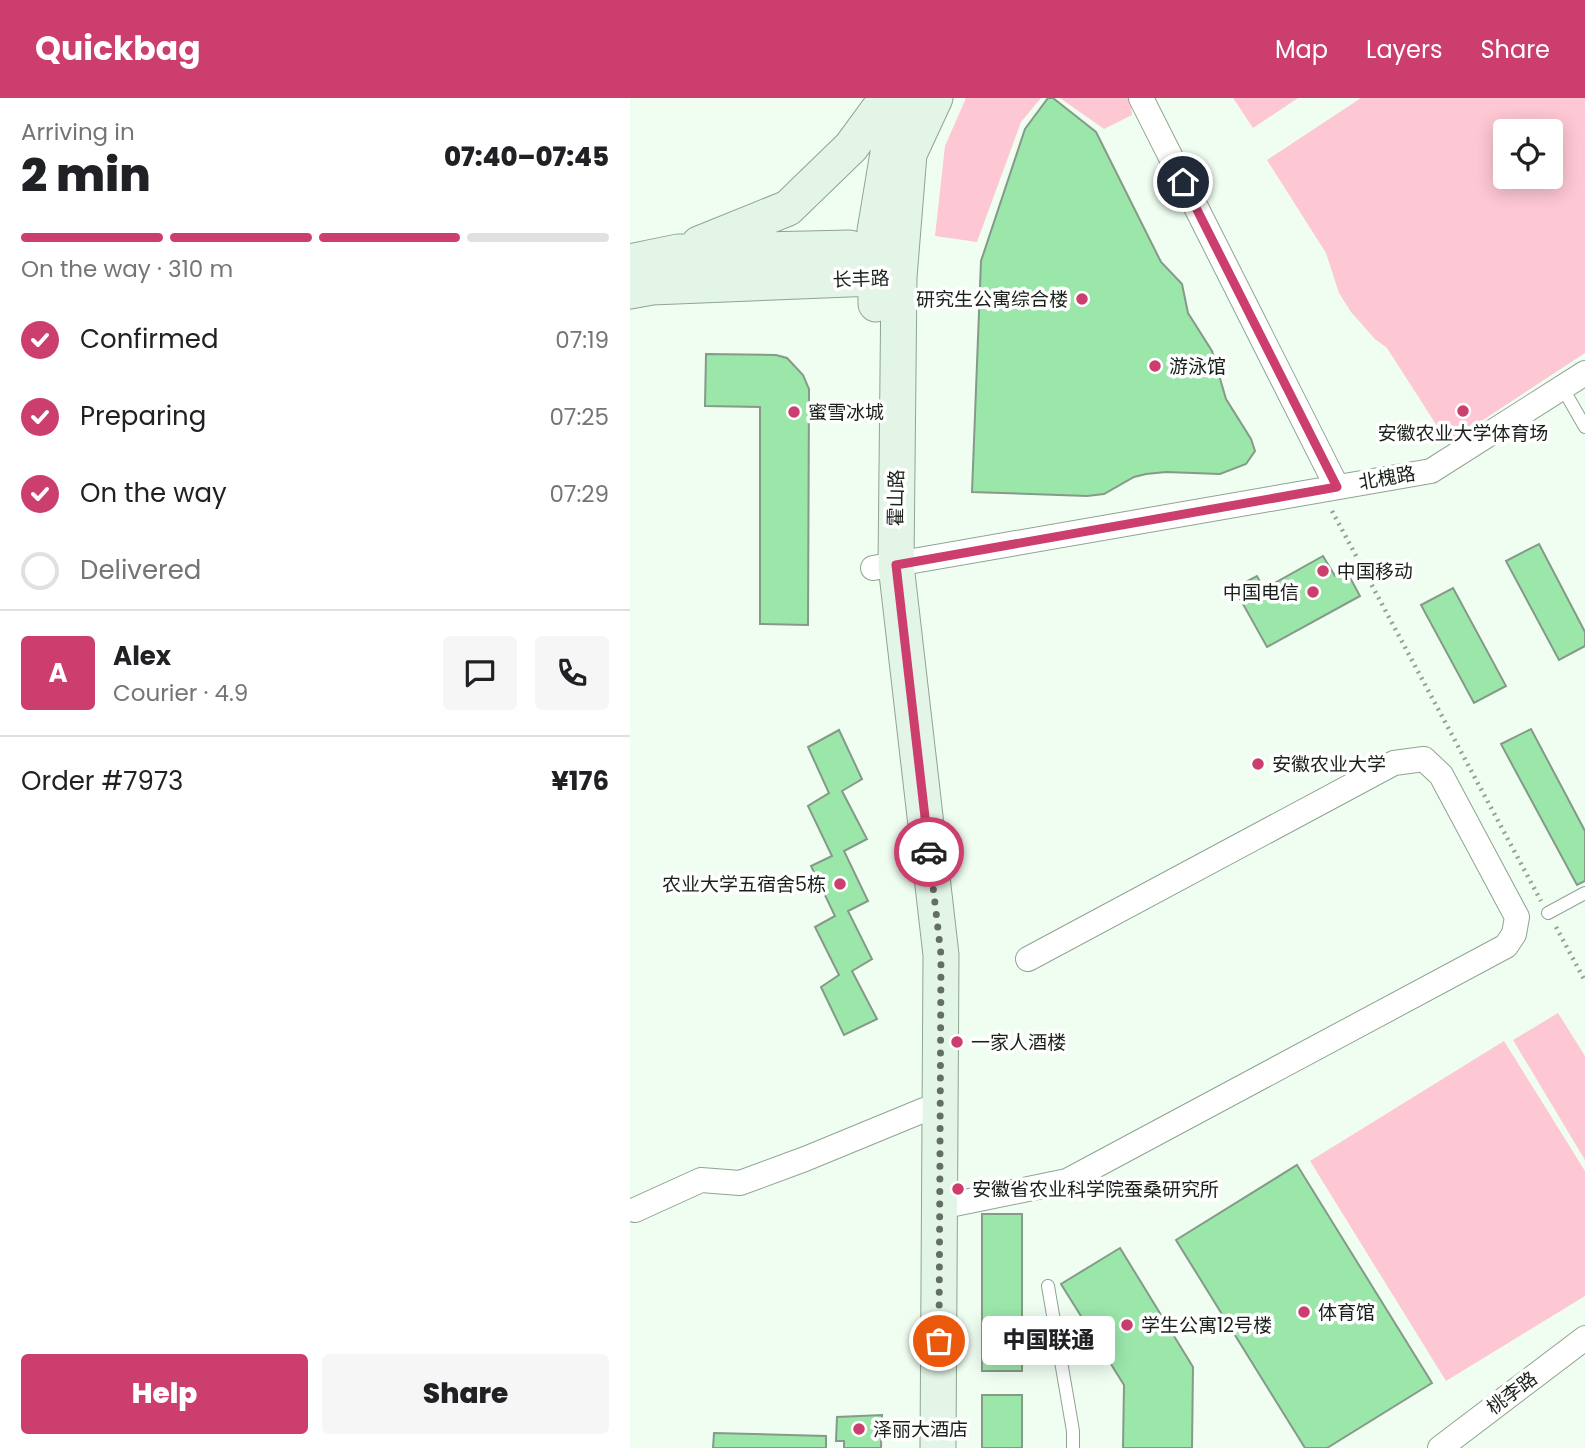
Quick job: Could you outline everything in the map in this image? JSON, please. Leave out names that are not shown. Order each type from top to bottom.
[{"type":"main road","points":[[678,252],[788,208],[850,147],[887,98]]},
{"type":"main road","name":"霍山路","points":[[883,273],[875,231],[888,153],[905,98]]},
{"type":"main road","name":"霍山路","points":[[919,1448],[924,1110],[920,946],[884,566],[878,387],[883,273],[909,154],[935,98]]},
{"type":"main road","name":"长丰路","points":[[630,262],[678,252],[850,248],[883,273]]},
{"type":"main road","name":"长丰路","points":[[630,291],[652,287],[883,273]]},
{"type":"main road","name":"霍山路","points":[[884,566],[941,955],[937,1448]]},
{"type":"street","points":[[1141,98],[1329,488]]},
{"type":"street","name":"北槐路","points":[[884,566],[1431,471],[1585,373]]},
{"type":"street","points":[[940,1207],[1067,1181],[1506,946],[1514,934],[1517,917],[1441,775],[1424,759],[1394,763],[1028,960]]},
{"type":"street","points":[[635,1210],[701,1180],[740,1183],[924,1110]]},
{"type":"street","name":"桃李路","points":[[1440,1448],[1585,1338]]},
{"type":"lane","points":[[1562,387],[1585,427]]},
{"type":"lane","points":[[1548,913],[1585,893]]},
{"type":"lane","points":[[1048,1286],[1073,1431],[1073,1448]]},
{"type":"path","points":[[1329,488],[1585,981]]},
{"type":"shaded area","points":[[966,98],[1041,98],[1021,122],[977,242],[935,236],[945,146]]},
{"type":"shaded area","points":[[1060,98],[1130,98],[1132,115],[1104,129]]},
{"type":"shaded area","points":[[1233,98],[1298,98],[1253,128]]},
{"type":"shaded area","points":[[1361,98],[1585,98],[1585,353],[1448,443],[1387,348],[1375,339],[1351,312],[1339,293],[1326,253],[1267,160]]},
{"type":"shaded area","points":[[1558,1013],[1585,1056],[1585,1160],[1513,1040]]},
{"type":"shaded area","points":[[1504,1041],[1585,1171],[1585,1296],[1446,1381],[1310,1161]]},
{"type":"building","name":"研究生公寓综合楼","points":[[1048,98],[1053,98],[1096,132],[1161,262],[1182,284],[1188,313],[1212,351],[1226,399],[1251,439],[1255,451],[1246,464],[1220,474],[1146,474],[1134,477],[1104,494],[1087,496],[972,492],[981,261],[1025,129]]},
{"type":"building","points":[[706,354],[776,355],[787,358],[803,375],[809,389],[808,625],[760,624],[760,407],[705,406]]},
{"type":"building","points":[[1539,544],[1585,632],[1585,646],[1559,660],[1506,561]]},
{"type":"building","points":[[1323,556],[1335,576],[1346,570],[1360,596],[1267,647],[1234,588],[1257,576],[1264,589]]},
{"type":"building","points":[[1453,588],[1506,686],[1474,703],[1421,605]]},
{"type":"building","points":[[1531,729],[1585,831],[1585,881],[1577,885],[1501,744]]},
{"type":"building","name":"农业大学五宿舍5栋","points":[[839,730],[862,779],[842,791],[867,839],[844,851],[868,901],[848,911],[872,959],[852,971],[877,1019],[844,1035],[821,987],[839,975],[815,927],[835,916],[811,866],[832,856],[808,806],[829,793],[808,747]]},
{"type":"building","name":"体育馆","points":[[1297,1165],[1432,1383],[1327,1448],[1305,1448],[1176,1240]]},
{"type":"building","points":[[982,1214],[1022,1214],[1022,1371],[982,1371]]},
{"type":"building","name":"学生公寓12号楼","points":[[1120,1248],[1193,1367],[1192,1448],[1123,1448],[1124,1385],[1061,1284]]},
{"type":"building","points":[[982,1395],[1022,1395],[1022,1448],[982,1448]]},
{"type":"building","name":"泽丽大酒店","points":[[882,1415],[881,1448],[844,1448],[844,1441],[836,1441],[837,1417]]},
{"type":"building","points":[[714,1433],[826,1436],[826,1448],[713,1448]]},
{"type":"way so far","points":[[929,852],[941,955],[939,1341]]},
{"type":"place","name":"研究生公寓综合楼","points":[[1082,299]]},
{"type":"place","name":"游泳馆","points":[[1155,366]]},
{"type":"place","name":"安徽农业大学体育场","points":[[1463,411]]},
{"type":"place","name":"蜜雪冰城","points":[[794,412]]},
{"type":"place","name":"中国移动","points":[[1323,571]]},
{"type":"place","name":"中国电信","points":[[1313,592]]},
{"type":"place","name":"安徽农业大学","points":[[1258,764]]},
{"type":"place","name":"农业大学五宿舍5栋","points":[[840,884]]},
{"type":"place","name":"一家人酒楼","points":[[957,1042]]},
{"type":"place","name":"安徽省农业科学院蚕桑研究所","points":[[958,1189]]},
{"type":"place","name":"体育馆","points":[[1304,1312]]},
{"type":"place","name":"学生公寓12号楼","points":[[1127,1325]]},
{"type":"place","name":"中国联通","points":[[939,1341]]},
{"type":"place","name":"泽丽大酒店","points":[[859,1429]]},
{"type":"route","points":[[929,852],[896,565],[1337,487],[1183,182]]}]
